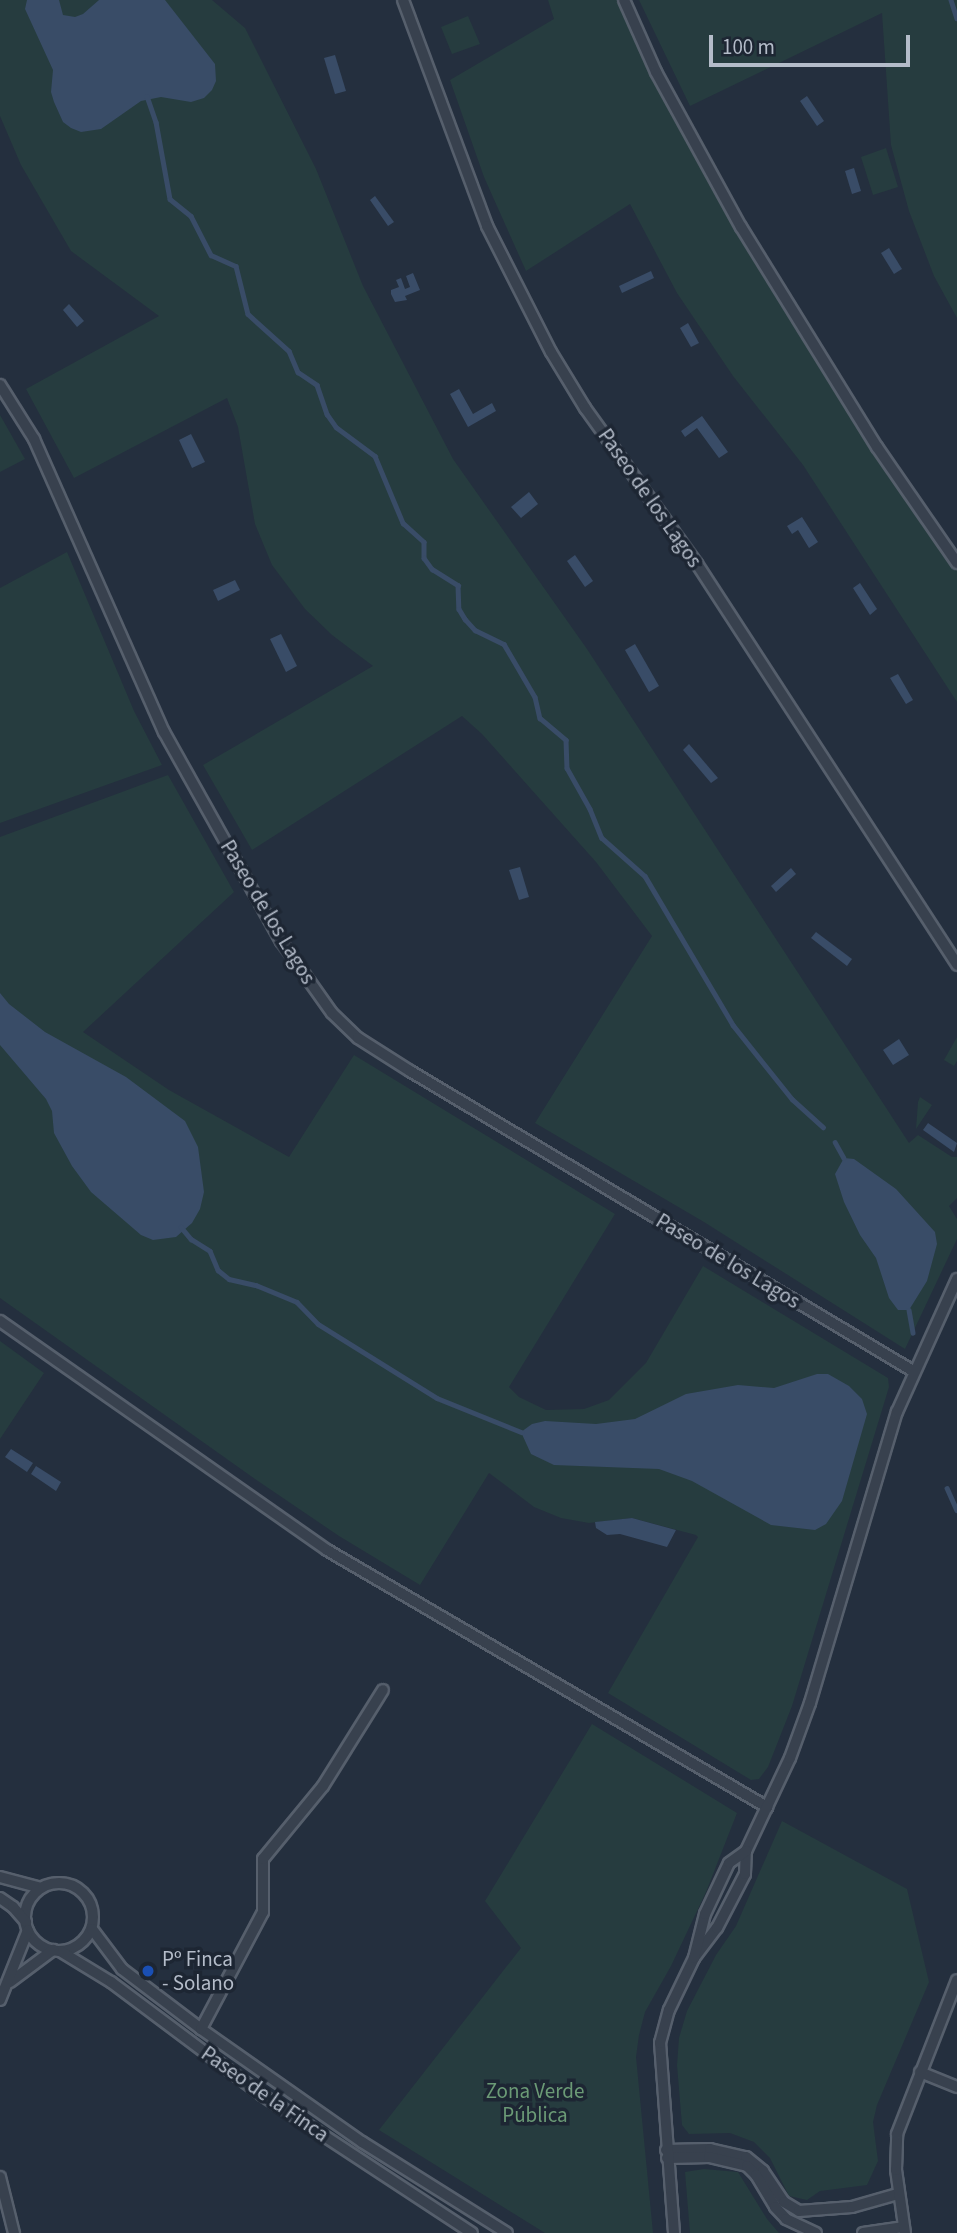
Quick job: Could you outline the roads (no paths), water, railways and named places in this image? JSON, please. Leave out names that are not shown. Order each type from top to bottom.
[{"type":"street","name":"Paseo de los Lagos","points":[[403,0],[487,226],[551,352],[585,408],[697,564],[957,965]]},
{"type":"street","points":[[624,0],[656,72],[741,227],[877,447],[957,563]]},
{"type":"street","name":"Paseo de los Lagos","points":[[0,385],[34,439],[163,732],[281,941],[332,1013],[358,1038],[410,1071],[913,1371]]},
{"type":"street","points":[[694,1958],[717,1928],[745,1874],[746,1851],[810,1703],[878,1472],[913,1371],[957,1279]]},
{"type":"street","points":[[0,1321],[327,1550],[767,1807]]},
{"type":"street","name":"Paseo de la Finca","points":[[201,2029],[263,1912],[263,1859],[323,1786],[383,1690]]},
{"type":"street","points":[[674,2233],[660,2043],[669,2010],[694,1958],[705,1914],[729,1863],[746,1851]]},
{"type":"street","points":[[0,1877],[41,1888]]},
{"type":"street","points":[[0,2000],[27,1926],[26,1909],[31,1897],[41,1888],[57,1882],[74,1885],[87,1896],[93,1912],[92,1929],[74,1948],[57,1951],[8,1984]]},
{"type":"street","points":[[0,1898],[27,1926],[38,1943],[57,1951]]},
{"type":"street","name":"Paseo de la Finca","points":[[92,1929],[122,1969],[201,2029],[362,2142],[508,2233]]},
{"type":"street","name":"Paseo de la Finca","points":[[57,1951],[113,1983],[262,2095],[472,2233]]},
{"type":"street","points":[[863,2233],[904,2230],[898,2194],[897,2134],[957,1980]]},
{"type":"street","points":[[920,2072],[957,2087]]},
{"type":"street","points":[[667,2154],[709,2149],[746,2157],[763,2171],[784,2202],[799,2211],[852,2207],[898,2194]]},
{"type":"street","points":[[667,2154],[737,2162],[756,2175],[775,2207],[786,2219],[816,2233]]},
{"type":"street","points":[[0,2177],[14,2233]]},
{"type":"water","points":[[27,0],[59,0],[63,15],[75,17],[83,14],[99,0],[165,0],[215,64],[216,81],[212,90],[204,98],[191,102],[161,97],[141,101],[101,129],[81,132],[71,128],[63,122],[54,102],[51,92],[53,70],[25,9]]},
{"type":"water","points":[[335,55],[346,91],[335,94],[324,58]]},
{"type":"water","points":[[807,96],[824,121],[817,126],[800,101]]},
{"type":"water","points":[[854,168],[861,191],[852,194],[845,171]]},
{"type":"water","points":[[375,196],[394,222],[388,226],[370,200]]},
{"type":"water","points":[[889,248],[902,269],[894,274],[881,253]]},
{"type":"water","points":[[651,271],[654,278],[622,293],[619,286]]},
{"type":"water","points":[[413,273],[420,290],[405,296],[407,300],[395,302],[391,290],[399,287],[396,280],[401,278],[405,289],[410,287],[406,276]]},
{"type":"water","points":[[69,304],[84,321],[77,327],[63,310]]},
{"type":"water","points":[[688,323],[699,343],[691,347],[680,328]]},
{"type":"water","points":[[459,389],[473,414],[492,403],[496,411],[468,427],[450,394]]},
{"type":"water","points":[[702,416],[728,452],[719,458],[697,428],[685,437],[681,431]]},
{"type":"water","points":[[191,434],[205,462],[192,468],[179,440]]},
{"type":"water","points":[[529,492],[538,504],[521,518],[511,507]]},
{"type":"water","points":[[802,517],[818,542],[809,548],[798,530],[792,534],[787,526]]},
{"type":"water","points":[[575,555],[593,581],[585,587],[567,561]]},
{"type":"water","points":[[235,580],[240,590],[218,601],[213,590]]},
{"type":"water","points":[[860,583],[877,609],[870,615],[853,588]]},
{"type":"water","points":[[281,634],[297,666],[286,672],[270,639]]},
{"type":"water","points":[[635,644],[659,686],[649,692],[625,650]]},
{"type":"water","points":[[898,674],[913,700],[906,704],[890,678]]},
{"type":"water","points":[[689,744],[718,778],[711,783],[683,750]]},
{"type":"water","points":[[520,867],[529,897],[519,900],[509,870]]},
{"type":"water","points":[[791,868],[796,874],[776,892],[771,886]]},
{"type":"water","points":[[816,932],[852,959],[847,966],[811,938]]},
{"type":"water","points":[[0,993],[9,1004],[45,1032],[126,1077],[185,1121],[198,1147],[204,1192],[200,1209],[192,1223],[176,1237],[153,1240],[141,1235],[91,1192],[72,1166],[54,1133],[52,1111],[46,1099],[0,1045]]},
{"type":"water","points":[[899,1039],[909,1055],[893,1065],[883,1050]]},
{"type":"water","points":[[928,1123],[957,1143],[954,1152],[923,1130]]},
{"type":"water","points":[[844,1158],[854,1159],[896,1189],[935,1232],[937,1244],[927,1281],[909,1310],[898,1310],[889,1298],[876,1258],[860,1235],[844,1202],[835,1174]]},
{"type":"water","points":[[817,1374],[828,1374],[849,1386],[862,1399],[867,1414],[842,1501],[826,1524],[815,1530],[771,1525],[692,1481],[659,1469],[554,1465],[531,1454],[521,1432],[532,1424],[545,1421],[596,1424],[635,1419],[686,1394],[738,1385],[774,1388]]},
{"type":"water","points":[[11,1449],[33,1463],[27,1472],[5,1457]]},
{"type":"water","points":[[36,1466],[61,1482],[56,1491],[31,1474]]},
{"type":"water","points":[[632,1518],[676,1530],[667,1547],[620,1534],[607,1535],[596,1528],[595,1522]]},
{"type":"waterway","points":[[951,0],[957,18]]},
{"type":"waterway","points":[[147,96],[156,122],[170,199],[191,216],[211,255],[236,266],[248,314],[289,351],[298,372],[317,385],[327,414],[336,427],[375,456],[403,523],[424,542],[424,558],[432,569],[458,585],[459,609],[465,619],[475,630],[504,644],[535,697],[540,718],[566,740],[567,768],[590,809],[602,838],[645,876],[733,1025],[792,1099],[823,1127]]},
{"type":"waterway","points":[[835,1142],[844,1158]]},
{"type":"waterway","points":[[181,1227],[191,1239],[210,1251],[218,1270],[229,1279],[256,1285],[297,1302],[318,1324],[437,1398],[521,1432]]},
{"type":"waterway","points":[[909,1310],[913,1333]]},
{"type":"waterway","points":[[947,1488],[957,1510]]},
{"type":"place","name":"Pº Finca - Solano","points":[[148,1971]]},
{"type":"park label","name":"Zona Verde Pública","points":[[535,2103]]}]
